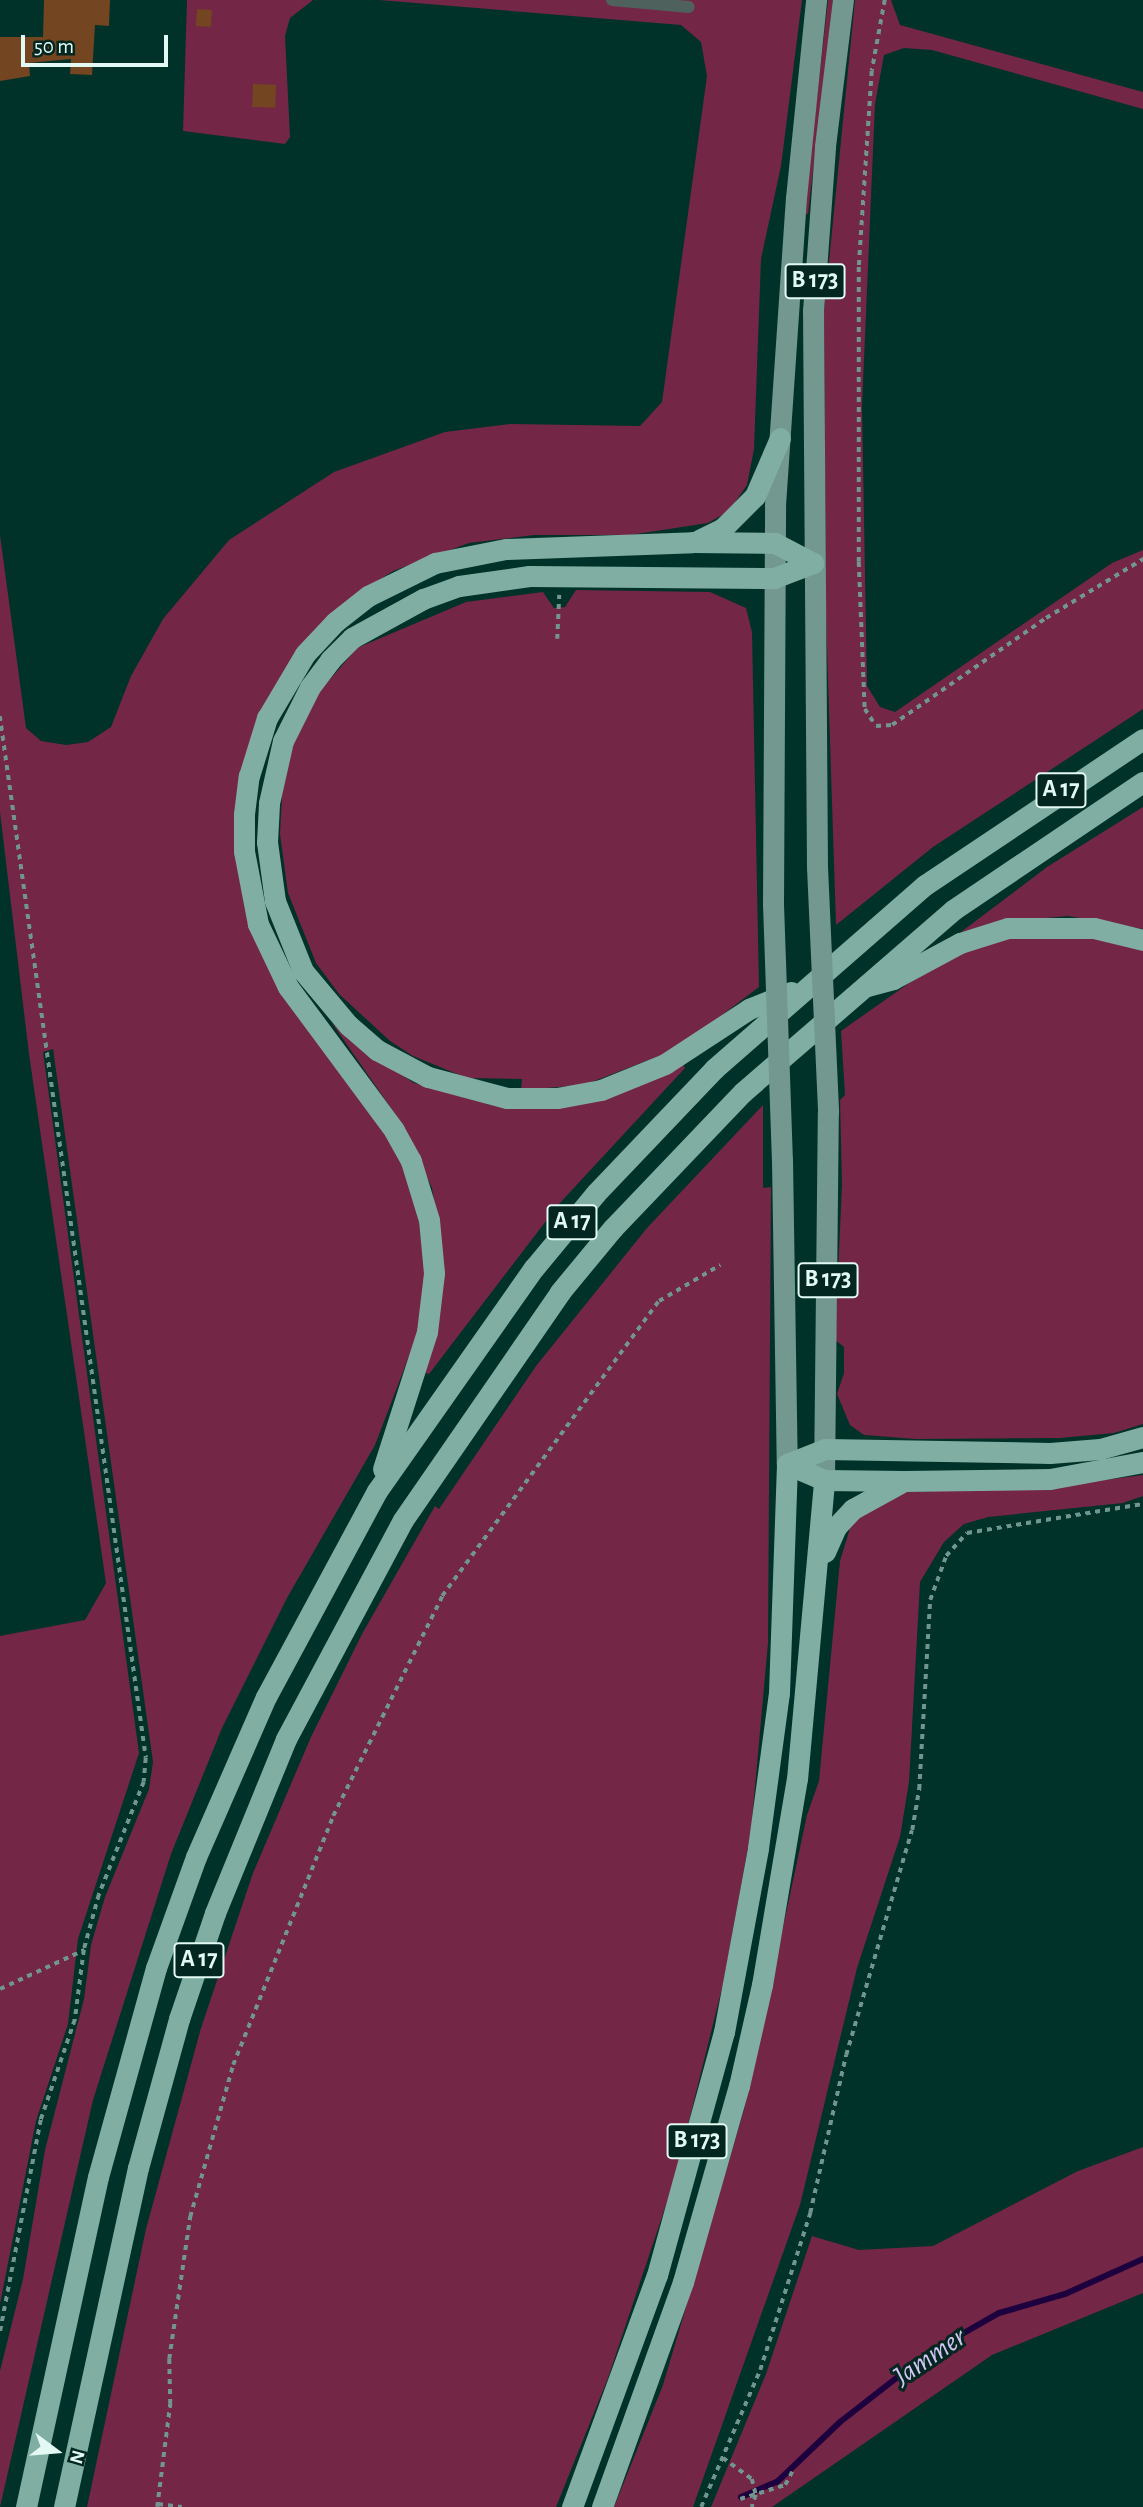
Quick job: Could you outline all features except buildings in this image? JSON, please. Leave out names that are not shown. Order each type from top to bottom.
[{"type":"highway","points":[[694,542],[722,528],[755,496],[780,438]]},
{"type":"highway","points":[[377,1492],[427,1332],[434,1273],[429,1220],[419,1180],[394,1130],[288,987],[258,924],[244,851],[244,814],[257,745],[284,684],[305,654],[368,596],[403,576],[475,552],[694,542],[775,543],[813,563]]},
{"type":"highway","points":[[806,986],[749,1009],[639,1077],[558,1098],[507,1098],[428,1077],[377,1049],[349,1026],[303,971],[275,901],[267,842],[273,773],[310,687],[352,638],[423,599],[490,580],[557,576],[774,578],[813,563]]},
{"type":"highway","name":"A 17","points":[[26,2507],[98,2177],[156,1968],[196,1857],[260,1709],[377,1492],[479,1342],[597,1193],[714,1069],[806,986],[981,844],[1143,739]]},
{"type":"highway","name":"A 17","points":[[64,2507],[135,2180],[179,2020],[251,1821],[323,1663],[444,1454],[560,1292],[685,1150],[858,989],[963,903],[1143,782]]},
{"type":"highway","points":[[858,989],[893,979],[960,943],[1008,928],[1094,928],[1143,940]]},
{"type":"highway","points":[[786,1464],[825,1449],[1050,1453],[1100,1449],[1143,1437]]},
{"type":"highway","points":[[786,1464],[824,1480],[904,1481],[1050,1479],[1143,1462]]},
{"type":"highway","name":"B 173","points":[[572,2507],[657,2275],[726,2019],[758,1848],[779,1693],[786,1464]]},
{"type":"highway","name":"B 173","points":[[602,2507],[683,2282],[739,2086],[785,1857],[819,1565],[824,1480]]},
{"type":"highway","points":[[819,1565],[836,1527],[852,1509],[904,1481]]},
{"type":"main road","name":"B 173","points":[[786,1464],[782,1160],[773,904],[774,578],[780,438],[796,198],[816,0]]},
{"type":"main road","name":"B 173","points":[[824,1480],[828,1112],[817,867],[813,563],[815,272],[843,0]]},
{"type":"lane","points":[[612,0],[689,7]]},
{"type":"path","points":[[886,0],[872,71],[859,267],[859,562],[865,709],[876,726],[892,724],[1046,618],[1143,559]]},
{"type":"path","points":[[557,576],[557,639]]},
{"type":"path","points":[[0,716],[146,1758],[144,1782],[99,1895],[84,1950],[75,2020],[41,2120],[0,2332]]},
{"type":"path","points":[[182,2507],[158,2505],[170,2404],[169,2359],[190,2217],[233,2065],[333,1816],[442,1596],[659,1301],[720,1265]]},
{"type":"path","points":[[701,2507],[760,2370],[810,2213],[853,2030],[912,1830],[919,1789],[930,1600],[946,1556],[967,1533],[1143,1504]]},
{"type":"path","points":[[0,1989],[84,1950]]},
{"type":"path","points":[[723,2458],[752,2479],[756,2495],[752,2507]]},
{"type":"path","points":[[740,2499],[785,2485],[792,2472]]},
{"type":"shaded area","points":[[187,0],[313,0],[290,18],[285,36],[290,137],[285,144],[183,131]]},
{"type":"shaded area","points":[[379,0],[802,0],[781,166],[761,259],[754,449],[747,485],[729,511],[708,523],[630,535],[534,535],[469,543],[393,571],[360,592],[258,721],[242,892],[403,1165],[419,1221],[425,1275],[419,1330],[375,1445],[287,1598],[222,1728],[171,1854],[93,2100],[0,2507],[0,2371],[23,2279],[45,2150],[84,1999],[91,1945],[105,1897],[149,1789],[153,1762],[53,1049],[43,1052],[139,1753],[78,1939],[68,2024],[36,2121],[0,2304],[0,1636],[85,1620],[106,1583],[29,1054],[0,812],[0,535],[26,728],[41,741],[66,745],[88,742],[111,727],[131,676],[163,619],[229,540],[334,472],[445,432],[511,424],[640,426],[662,402],[707,76],[701,42],[681,25]]},
{"type":"shaded area","points":[[828,0],[833,0],[808,214],[804,214]]},
{"type":"shaded area","points":[[855,0],[891,0],[900,25],[1143,92],[1143,109],[932,50],[904,48],[884,55],[875,104],[862,406],[867,686],[880,707],[895,712],[1112,563],[1143,550],[1143,709],[933,847],[836,925],[826,618],[824,312]]},
{"type":"shaded area","points":[[576,590],[710,592],[746,608],[752,632],[759,987],[677,1049],[584,1085],[521,1090],[522,1079],[467,1078],[413,1056],[390,1041],[339,994],[316,963],[288,893],[280,834],[282,795],[286,765],[308,705],[357,648],[466,602],[543,592],[554,608],[565,607]]},
{"type":"shaded area","points":[[1143,807],[1143,929],[1068,916],[1003,922],[961,932],[1047,867]]},
{"type":"shaded area","points":[[1067,933],[1143,947],[1143,1424],[1114,1433],[1060,1438],[916,1439],[864,1435],[850,1425],[837,1394],[844,1373],[844,1347],[835,1340],[842,1185],[840,1100],[845,1095],[841,1031],[949,955],[1008,937]]},
{"type":"shaded area","points":[[332,1023],[357,1046],[414,1083],[491,1105],[571,1105],[613,1097],[683,1065],[685,1068],[559,1204],[429,1374],[425,1373],[437,1332],[444,1270],[432,1188],[404,1127]]},
{"type":"shaded area","points":[[763,1105],[763,1188],[771,1187],[768,1643],[751,1831],[723,1984],[674,2181],[608,2378],[556,2507],[87,2507],[146,2229],[201,2028],[253,1873],[311,1737],[362,1634],[435,1506],[439,1509],[536,1366],[647,1228]]},
{"type":"shaded area","points":[[1143,1475],[1143,1496],[1123,1503],[988,1517],[964,1524],[944,1542],[920,1582],[909,1782],[900,1837],[857,1968],[800,2205],[693,2507],[614,2507],[663,2385],[744,2110],[807,1815],[819,1781],[840,1561],[851,1525],[882,1497],[907,1492],[1050,1487]]},
{"type":"shaded area","points":[[1143,2147],[1143,2293],[992,2355],[772,2507],[711,2507],[766,2374],[812,2236],[859,2250],[933,2246],[1078,2171]]},
{"type":"waterway","name":"Jammer","points":[[741,2497],[777,2482],[840,2422],[927,2354],[999,2313],[1065,2294],[1143,2259]]}]
